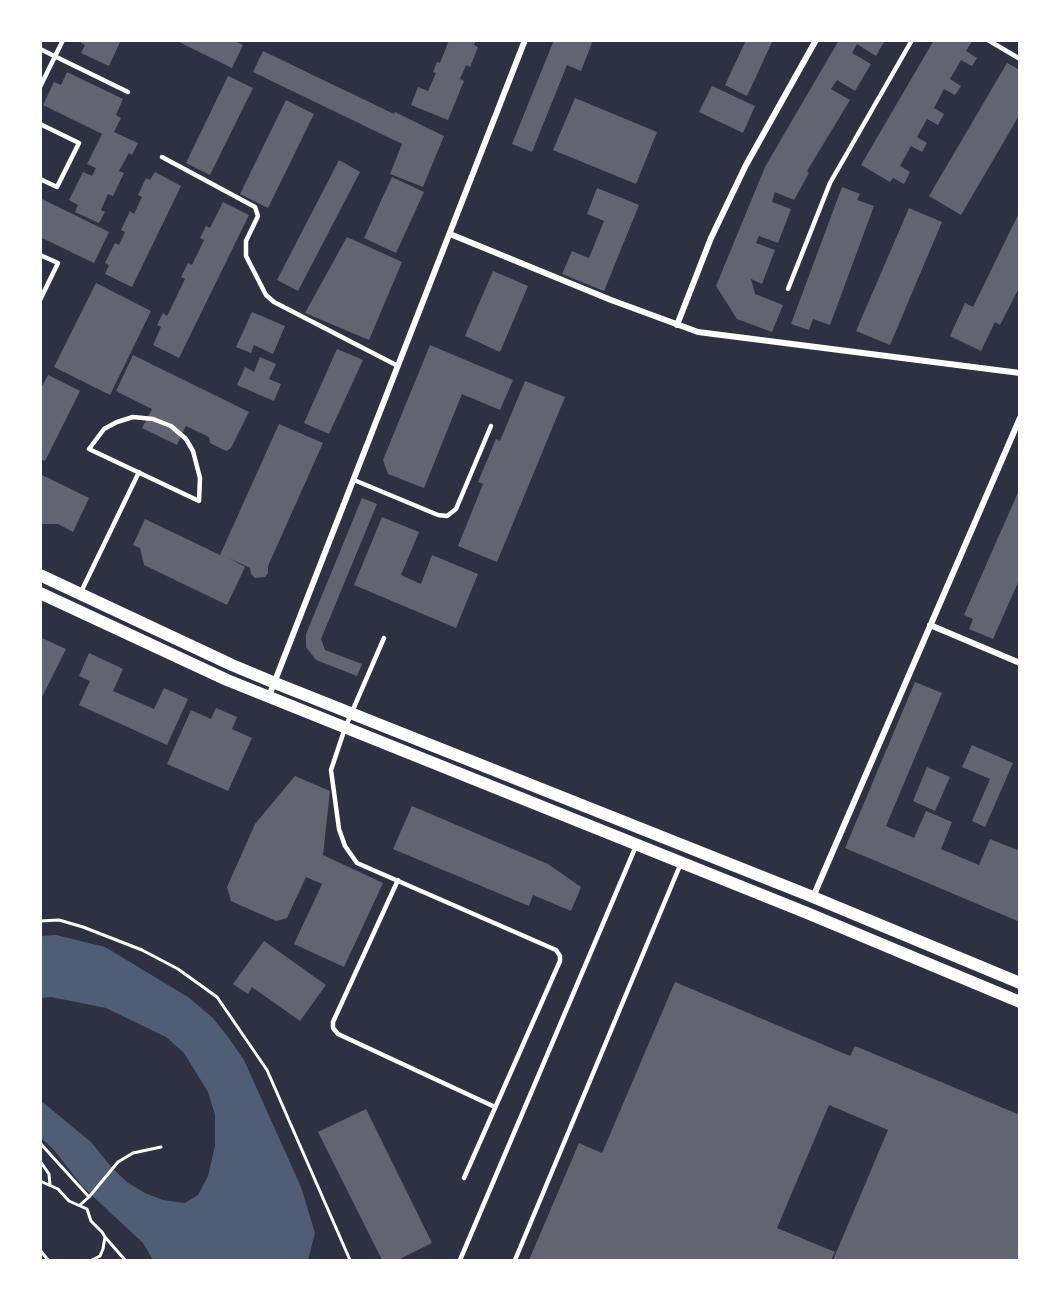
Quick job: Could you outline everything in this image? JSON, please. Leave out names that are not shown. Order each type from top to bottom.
[{"type":"main road","points":[[40,575],[274,683],[813,897],[1020,983]]},
{"type":"main road","points":[[40,592],[227,680],[807,913],[1020,1002]]},
{"type":"street","points":[[268,697],[525,40]]},
{"type":"street","points":[[677,325],[711,238],[741,176],[816,40]]},
{"type":"street","points":[[450,234],[698,332],[1020,373]]},
{"type":"street","points":[[813,897],[1020,418]]},
{"type":"street","points":[[930,625],[1020,663]]},
{"type":"lane","points":[[40,87],[63,40]]},
{"type":"lane","points":[[788,289],[830,183],[912,40]]},
{"type":"lane","points":[[988,40],[1020,59]]},
{"type":"lane","points":[[40,49],[128,92]]},
{"type":"lane","points":[[40,124],[79,143],[57,187],[40,179]]},
{"type":"lane","points":[[162,157],[255,207],[258,216],[246,241],[246,256],[266,295],[274,302],[398,366]]},
{"type":"lane","points":[[40,255],[58,263],[40,300]]},
{"type":"lane","points":[[133,417],[153,419],[171,426],[186,439],[194,451],[200,478],[199,501],[159,482],[139,472],[89,449],[104,429],[133,417]]},
{"type":"lane","points":[[354,480],[438,515],[447,516],[456,509],[491,426]]},
{"type":"lane","points":[[80,594],[139,472]]},
{"type":"lane","points":[[384,638],[345,728],[331,770],[339,829],[345,846],[357,862],[556,950],[560,956],[560,961],[464,1178]]},
{"type":"lane","points":[[460,1260],[637,846]]},
{"type":"lane","points":[[515,1260],[681,863]]},
{"type":"lane","points":[[398,880],[333,1022],[333,1028],[338,1034],[495,1107]]},
{"type":"path","points":[[40,921],[59,920],[75,924],[133,946],[178,969],[217,997],[267,1070],[350,1260]]},
{"type":"path","points":[[40,1143],[90,1196]]},
{"type":"path","points":[[80,1205],[114,1167],[133,1153],[161,1147]]},
{"type":"path","points":[[40,1161],[49,1174],[50,1185]]},
{"type":"path","points":[[40,1181],[57,1189],[69,1201],[87,1209],[92,1221],[125,1260]]},
{"type":"path","points":[[93,1260],[100,1256],[105,1237]]},
{"type":"path","points":[[40,1250],[48,1260]]},
{"type":"water","points":[[56,935],[105,947],[188,997],[213,1018],[228,1037],[244,1060],[301,1187],[315,1233],[308,1260],[153,1260],[143,1243],[83,1187],[54,1150],[41,1138],[40,1100],[91,1142],[128,1183],[163,1200],[185,1203],[198,1195],[208,1176],[215,1146],[215,1115],[208,1092],[184,1053],[166,1037],[106,1008],[51,997],[41,998],[41,936]]},
{"type":"building","points":[[82,40],[121,40],[109,66],[81,53],[85,45],[81,43]]},
{"type":"building","points":[[175,40],[233,40],[243,45],[232,68]]},
{"type":"building","points":[[449,40],[476,40],[474,45],[478,47],[470,67],[466,65],[460,79],[464,81],[448,120],[411,105],[418,87],[428,91],[436,73],[433,72],[437,62],[440,63]]},
{"type":"building","points":[[554,40],[593,40],[581,71],[567,65],[532,152],[512,144]]},
{"type":"building","points":[[746,40],[773,40],[747,96],[725,85]]},
{"type":"building","points":[[839,40],[885,40],[876,56],[857,44],[852,53],[871,64],[855,91],[837,80],[831,89],[850,100],[807,171],[809,173],[794,200],[775,192],[772,202],[791,209],[778,243],[759,236],[756,243],[775,250],[762,284],[751,279],[755,294],[783,305],[772,332],[737,319],[716,286],[765,167]]},
{"type":"building","points":[[934,40],[973,40],[966,51],[977,58],[972,66],[961,60],[950,79],[961,86],[955,95],[944,89],[934,108],[944,114],[938,125],[927,119],[917,137],[927,143],[922,152],[911,146],[900,166],[910,172],[904,184],[893,178],[890,182],[861,165]]},
{"type":"building","points":[[263,51],[444,136],[423,187],[390,174],[402,144],[253,72]]},
{"type":"building","points":[[1007,63],[1020,70],[1020,114],[961,215],[929,196]]},
{"type":"building","points":[[67,72],[123,99],[116,115],[121,118],[114,132],[138,143],[132,155],[129,153],[119,171],[124,173],[113,196],[108,194],[101,210],[105,212],[99,223],[75,212],[78,205],[69,200],[83,172],[92,176],[96,168],[87,164],[102,134],[43,105],[54,82],[61,85]]},
{"type":"building","points":[[228,76],[253,88],[210,175],[186,163]]},
{"type":"building","points":[[712,86],[755,106],[743,133],[699,112]]},
{"type":"building","points":[[575,98],[657,132],[636,184],[553,150]]},
{"type":"building","points":[[286,100],[314,114],[268,208],[240,194]]},
{"type":"building","points":[[339,160],[360,172],[298,291],[277,280]]},
{"type":"building","points":[[155,172],[181,186],[132,287],[105,274],[109,265],[105,263],[115,243],[119,245],[125,232],[121,230],[130,211],[134,214],[142,197],[138,195],[146,178],[150,180]]},
{"type":"building","points":[[392,177],[424,192],[396,253],[364,238]]},
{"type":"building","points":[[842,187],[860,194],[857,200],[874,206],[830,325],[813,319],[809,330],[791,324]]},
{"type":"building","points":[[597,188],[639,205],[604,291],[562,274],[572,251],[589,258],[604,221],[587,214]]},
{"type":"building","points":[[40,198],[109,232],[94,263],[40,237]]},
{"type":"building","points":[[223,202],[249,215],[179,358],[153,345],[161,327],[157,325],[163,313],[167,316],[185,279],[181,277],[188,263],[192,265],[204,240],[200,238],[206,226],[210,228]]},
{"type":"building","points":[[909,208],[942,222],[890,345],[856,331]]},
{"type":"building","points":[[1020,211],[1020,286],[1000,325],[995,322],[981,351],[950,336],[965,303],[973,307]]},
{"type":"building","points":[[347,237],[402,262],[369,340],[305,313]]},
{"type":"building","points":[[493,271],[528,286],[500,352],[465,336]]},
{"type":"building","points":[[96,283],[151,311],[110,395],[54,367]]},
{"type":"building","points":[[252,312],[285,326],[273,354],[254,345],[251,353],[236,347]]},
{"type":"building","points":[[430,345],[513,380],[500,410],[462,394],[424,488],[388,474],[383,460]]},
{"type":"building","points":[[337,349],[363,360],[329,434],[304,423]]},
{"type":"building","points":[[133,355],[249,412],[231,448],[226,451],[210,443],[209,437],[186,426],[177,445],[142,428],[152,409],[116,391]]},
{"type":"building","points":[[260,357],[276,364],[269,379],[281,384],[274,401],[237,385],[245,367],[254,372]]},
{"type":"building","points":[[48,375],[80,391],[45,461],[40,459],[40,390]]},
{"type":"building","points":[[525,381],[565,397],[497,562],[458,546],[483,484],[478,482],[496,439],[500,441]]},
{"type":"building","points":[[279,424],[323,443],[265,577],[255,578],[250,568],[229,558],[245,567],[227,605],[144,565],[140,548],[133,545],[145,519],[220,555]]},
{"type":"building","points":[[40,474],[89,498],[73,532],[58,524],[40,524]]},
{"type":"building","points":[[1020,488],[1020,578],[993,639],[969,629],[973,619],[964,615]]},
{"type":"building","points":[[362,498],[377,504],[321,639],[325,650],[362,664],[357,676],[316,660],[306,647],[306,634]]},
{"type":"building","points":[[382,517],[419,532],[401,575],[421,584],[432,555],[478,574],[456,628],[354,585]]},
{"type":"building","points":[[40,637],[66,649],[40,701]]},
{"type":"building","points":[[89,653],[123,669],[113,691],[154,709],[164,688],[188,699],[167,745],[79,705],[90,681],[79,676]]},
{"type":"building","points":[[915,682],[942,693],[886,826],[914,838],[926,811],[952,822],[941,849],[979,865],[990,839],[1020,851],[1020,922],[845,848]]},
{"type":"building","points":[[216,708],[237,717],[232,729],[252,738],[228,791],[167,764],[191,710],[211,719]]},
{"type":"building","points":[[972,745],[1013,763],[985,827],[972,821],[990,779],[962,767]]},
{"type":"building","points":[[927,767],[950,777],[935,811],[913,801]]},
{"type":"building","points":[[295,776],[330,791],[323,855],[383,883],[344,967],[294,944],[322,884],[306,877],[287,918],[276,921],[231,901],[227,887],[255,824]]},
{"type":"building","points":[[412,806],[548,864],[581,887],[571,911],[533,895],[529,906],[393,849]]},
{"type":"building","points":[[264,941],[326,985],[300,1021],[252,987],[248,994],[233,984]]},
{"type":"building","points":[[675,982],[850,1056],[855,1046],[1020,1115],[1020,1260],[833,1260],[888,1130],[829,1105],[777,1228],[835,1252],[831,1260],[529,1260],[579,1143],[602,1153]]},
{"type":"building","points":[[366,1109],[432,1243],[398,1260],[382,1260],[318,1132]]}]
